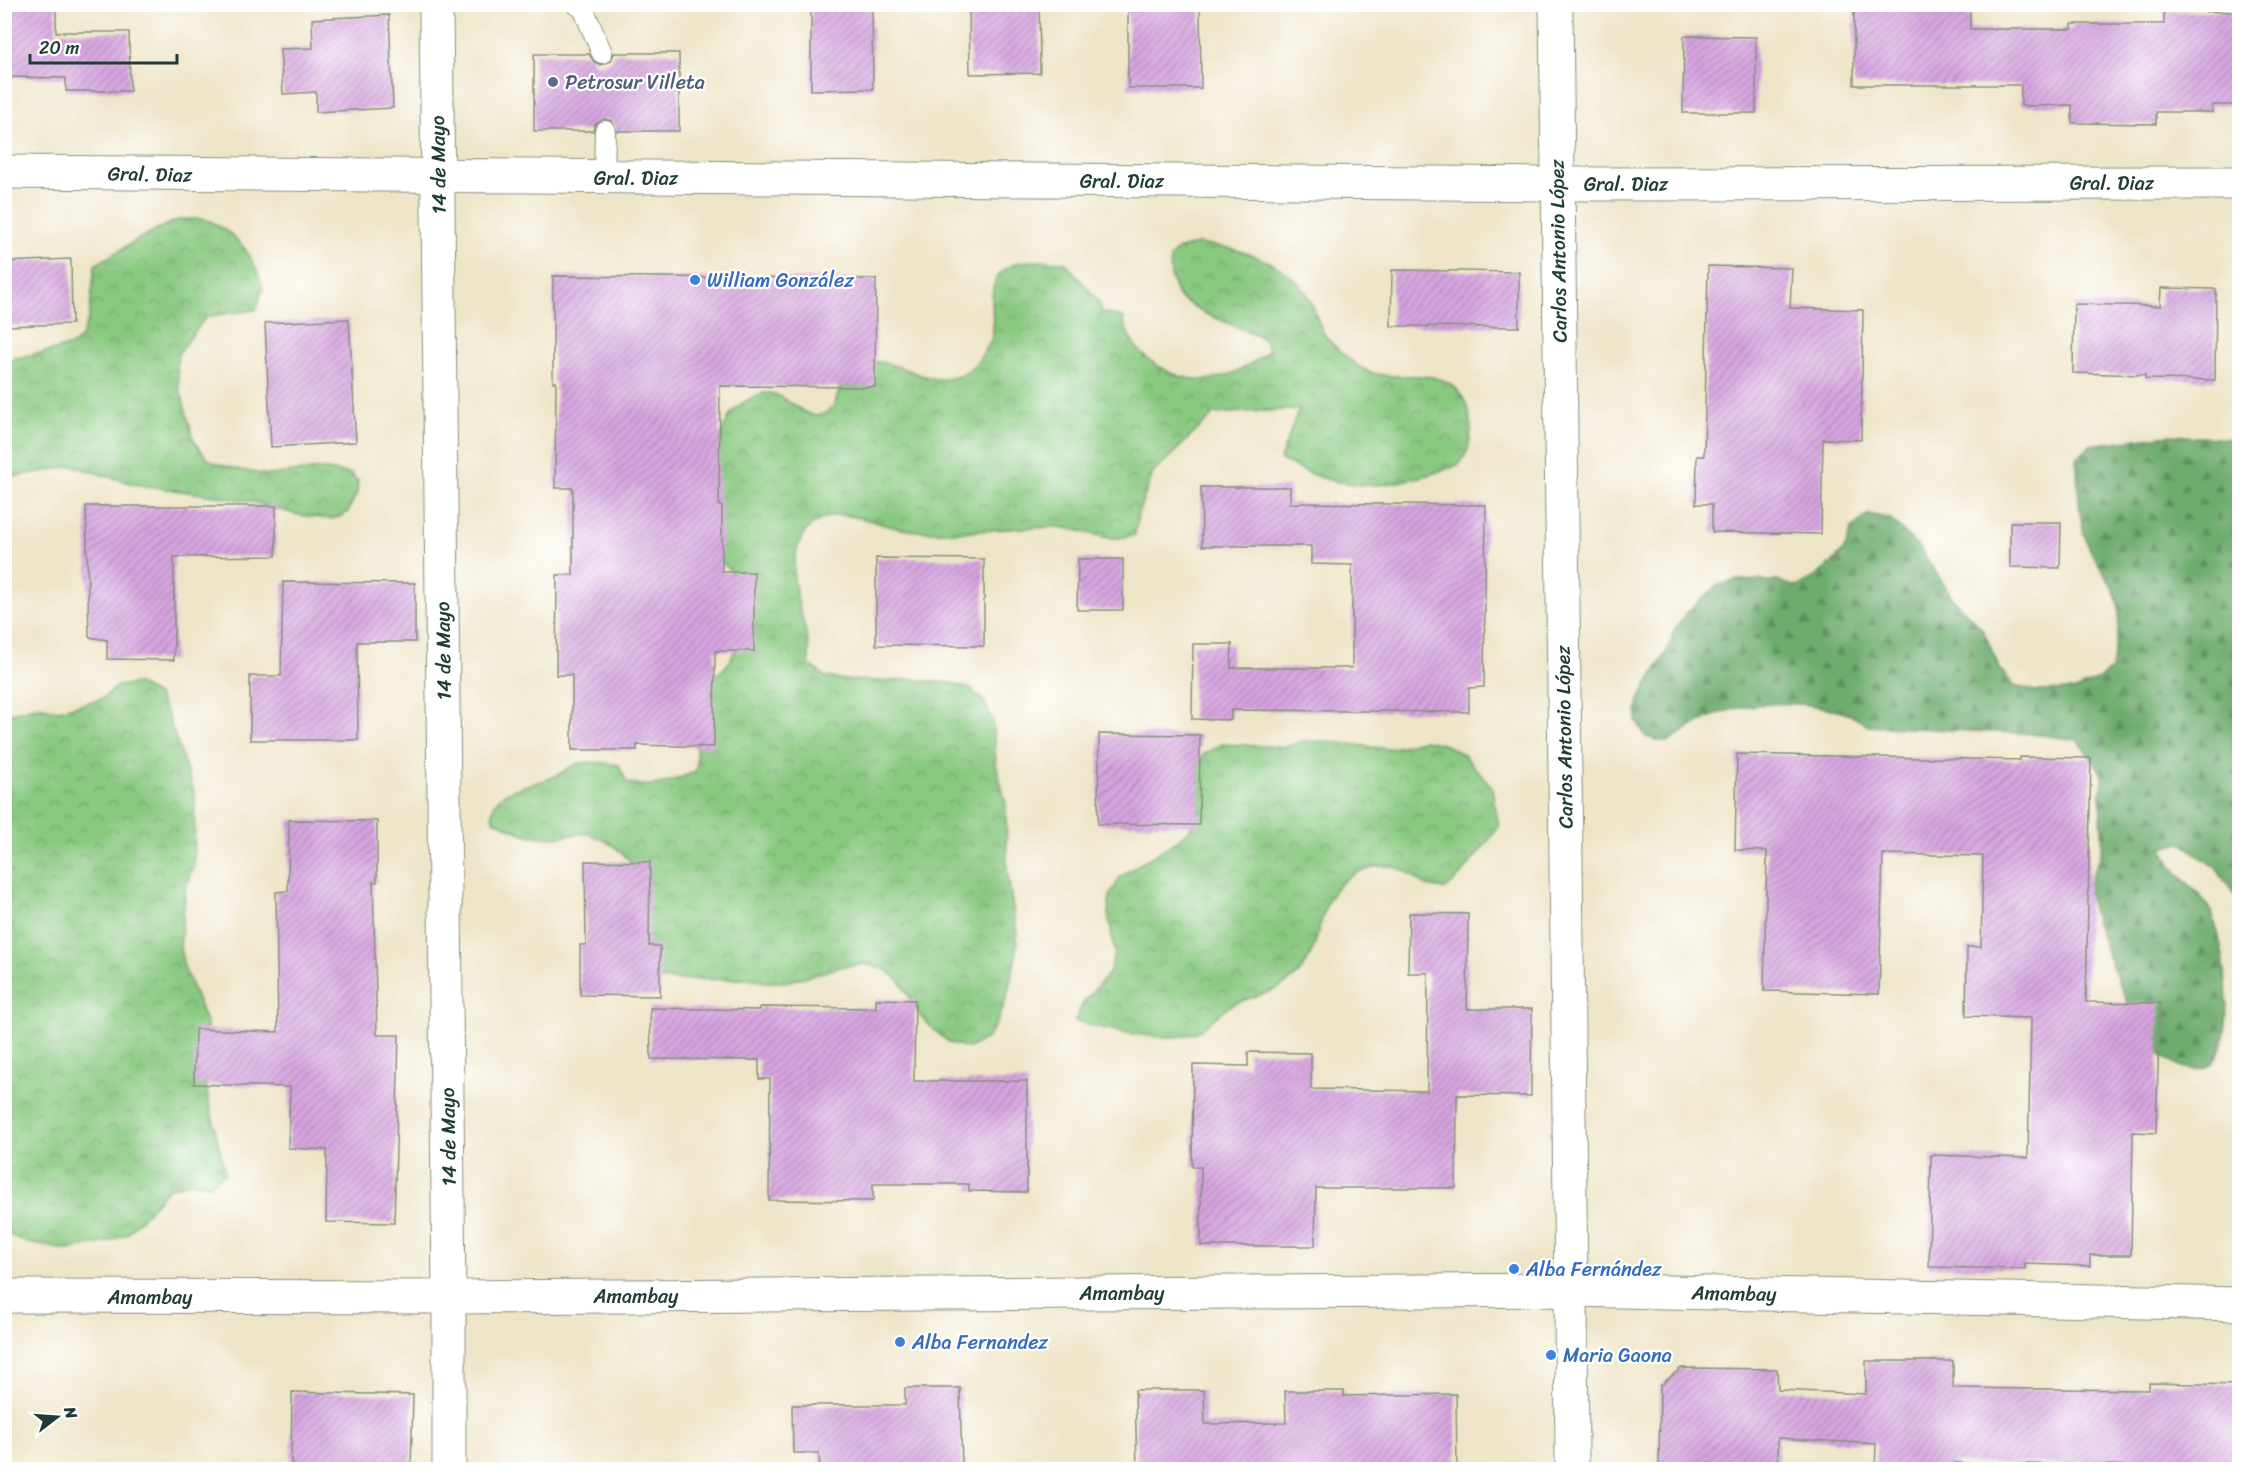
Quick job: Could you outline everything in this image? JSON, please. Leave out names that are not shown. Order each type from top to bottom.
[{"type":"street","name":"14 de Mayo","points":[[436,4],[449,1470]]},
{"type":"street","name":"Carlos Antonio López","points":[[1556,4],[1572,1470]]},
{"type":"street","name":"Gral. Diaz","points":[[4,172],[1557,184],[2240,183]]},
{"type":"street","name":"Amambay","points":[[4,1296],[449,1297],[1571,1290],[2240,1304]]},
{"type":"lane","points":[[576,4],[583,8],[602,53]]},
{"type":"lane","points":[[604,178],[605,131]]},
{"type":"green space","points":[[182,219],[203,219],[231,234],[246,250],[263,288],[256,310],[205,318],[178,354],[179,386],[194,440],[206,457],[215,463],[236,469],[268,475],[321,469],[351,474],[358,481],[357,492],[348,512],[339,517],[330,519],[299,515],[249,501],[134,484],[73,466],[5,478],[5,360],[74,344],[81,337],[89,317],[95,265],[148,233]]},
{"type":"green space","points":[[1196,244],[1243,252],[1287,273],[1308,296],[1327,338],[1343,354],[1365,370],[1390,376],[1430,377],[1453,386],[1466,404],[1471,431],[1468,449],[1460,464],[1427,475],[1378,485],[1334,481],[1311,474],[1280,459],[1299,409],[1214,414],[1153,473],[1138,514],[1135,535],[1112,538],[1069,528],[1054,527],[927,532],[900,529],[841,515],[818,521],[801,539],[794,565],[796,591],[808,641],[809,664],[826,677],[846,680],[909,679],[951,683],[971,689],[985,703],[993,723],[996,764],[1006,804],[1007,869],[1017,935],[1016,957],[1006,1000],[998,1020],[987,1038],[969,1048],[950,1043],[921,1017],[900,981],[885,969],[865,964],[845,966],[786,982],[745,979],[662,980],[635,970],[634,865],[616,848],[602,839],[587,834],[555,837],[528,835],[493,820],[493,810],[496,801],[512,790],[551,778],[581,763],[619,765],[627,783],[637,785],[662,784],[695,772],[697,763],[694,719],[695,689],[714,677],[729,663],[735,649],[733,579],[730,570],[699,542],[722,433],[734,410],[753,397],[770,393],[801,410],[821,415],[831,408],[843,383],[861,363],[889,364],[924,376],[942,379],[967,372],[982,356],[991,340],[992,299],[996,280],[1001,272],[1010,266],[1030,261],[1065,262],[1099,302],[1102,312],[1123,317],[1133,343],[1158,366],[1173,374],[1201,380],[1229,374],[1243,368],[1269,350],[1265,341],[1257,335],[1206,314],[1178,297],[1171,277],[1170,257],[1177,250]]},
{"type":"green space","points":[[2170,435],[2232,439],[2239,442],[2239,901],[2216,868],[2181,843],[2162,848],[2173,868],[2198,894],[2211,912],[2217,929],[2226,979],[2225,1032],[2219,1053],[2208,1066],[2191,1069],[2168,1060],[2150,1044],[2123,994],[2104,946],[2089,892],[2090,879],[2102,849],[2102,777],[2097,765],[2077,740],[2036,734],[1868,726],[1851,715],[1831,709],[1794,704],[1755,705],[1718,714],[1666,742],[1646,737],[1636,720],[1639,699],[1669,647],[1674,630],[1686,613],[1717,586],[1736,580],[1777,581],[1797,587],[1815,577],[1832,563],[1845,548],[1852,528],[1869,514],[1890,519],[1920,548],[1954,600],[1983,630],[2000,669],[2014,686],[2035,691],[2076,690],[2094,682],[2111,670],[2118,633],[2119,610],[2114,591],[2090,549],[2084,532],[2079,500],[2077,458],[2090,445]]},
{"type":"green space","points":[[138,684],[157,695],[167,713],[195,795],[194,865],[186,884],[180,947],[184,967],[207,1024],[206,1088],[225,1173],[209,1185],[190,1182],[169,1188],[127,1234],[108,1242],[67,1250],[28,1243],[5,1233],[4,715],[38,706],[58,710],[102,699],[117,686]]},
{"type":"green space","points":[[1426,740],[1446,745],[1464,755],[1492,787],[1499,827],[1461,875],[1446,889],[1426,885],[1408,873],[1393,867],[1370,868],[1352,876],[1339,885],[1330,897],[1311,953],[1297,975],[1281,986],[1236,1003],[1221,1012],[1200,1030],[1188,1035],[1156,1037],[1139,1035],[1075,1021],[1083,1003],[1109,973],[1115,953],[1108,914],[1110,895],[1121,876],[1175,842],[1189,830],[1200,812],[1192,771],[1204,754],[1222,744],[1283,747],[1304,741],[1326,741],[1388,749]]},
{"type":"building","points":[[4,4],[56,4],[56,32],[129,32],[130,91],[66,91],[66,78],[4,77]]},
{"type":"building","points":[[811,4],[872,4],[873,89],[811,90]]},
{"type":"building","points":[[969,4],[1039,4],[1040,73],[970,74]]},
{"type":"building","points":[[1128,4],[1200,4],[1201,88],[1128,88]]},
{"type":"building","points":[[1854,4],[1970,4],[1970,29],[2072,29],[2072,24],[2164,24],[2164,11],[2240,12],[2240,105],[2212,105],[2212,112],[2156,112],[2156,124],[2072,123],[2072,105],[2021,106],[2021,85],[1854,85]]},
{"type":"building","points":[[389,15],[393,108],[316,112],[316,92],[283,94],[280,49],[313,48],[312,19]]},
{"type":"building","points":[[1684,36],[1756,37],[1756,113],[1683,113]]},
{"type":"building","points":[[614,53],[679,53],[679,131],[617,131],[612,121],[605,119],[595,124],[593,131],[534,131],[534,54],[589,54],[594,62],[601,65],[611,61]]},
{"type":"building","points":[[71,259],[72,324],[4,326],[4,262]]},
{"type":"building","points":[[1708,266],[1792,268],[1790,308],[1863,310],[1861,440],[1823,439],[1821,534],[1712,532],[1712,504],[1696,504],[1697,456],[1704,456]]},
{"type":"building","points":[[1392,270],[1519,272],[1519,327],[1391,326]]},
{"type":"building","points":[[553,276],[876,279],[875,387],[720,386],[719,506],[722,506],[722,572],[754,572],[754,651],[715,651],[714,747],[637,745],[637,750],[572,750],[572,675],[556,675],[557,575],[573,575],[573,488],[555,488],[556,382],[553,382]]},
{"type":"building","points":[[2161,288],[2216,289],[2215,380],[2145,379],[2145,375],[2073,373],[2074,304],[2160,306]]},
{"type":"building","points":[[349,319],[356,442],[271,447],[265,323]]},
{"type":"building","points":[[1201,487],[1290,487],[1290,503],[1486,505],[1484,687],[1469,688],[1469,712],[1231,710],[1231,720],[1192,719],[1193,644],[1232,644],[1231,668],[1352,668],[1352,565],[1311,564],[1311,546],[1202,546]]},
{"type":"building","points":[[86,506],[276,506],[276,556],[174,557],[174,660],[107,659],[107,640],[89,637]]},
{"type":"building","points":[[2010,522],[2061,522],[2060,568],[2010,567]]},
{"type":"building","points":[[876,558],[984,559],[984,646],[876,645]]},
{"type":"building","points":[[1078,559],[1123,559],[1123,610],[1077,610]]},
{"type":"building","points":[[283,582],[415,583],[415,642],[357,642],[358,740],[250,740],[250,676],[281,676]]},
{"type":"building","points":[[1099,734],[1200,735],[1199,825],[1098,824]]},
{"type":"building","points":[[1737,754],[2020,760],[2020,757],[2091,758],[2086,1002],[2160,1003],[2156,1133],[2133,1132],[2131,1255],[2090,1255],[2090,1266],[2025,1264],[2025,1269],[1929,1267],[1931,1155],[2028,1158],[2031,1018],[1966,1016],[1967,947],[1981,947],[1983,856],[1883,854],[1879,994],[1764,991],[1767,851],[1735,850]]},
{"type":"building","points":[[289,820],[377,821],[377,882],[373,882],[377,1035],[399,1035],[394,1223],[326,1222],[327,1150],[288,1148],[290,1087],[194,1084],[195,1029],[278,1032],[276,892],[288,891]]},
{"type":"building","points":[[585,861],[650,862],[649,946],[660,946],[660,996],[580,995],[580,945],[586,945]]},
{"type":"building","points":[[1409,913],[1468,914],[1467,1009],[1532,1009],[1531,1096],[1457,1095],[1456,1188],[1316,1188],[1315,1246],[1201,1246],[1201,1167],[1192,1167],[1193,1065],[1248,1066],[1248,1052],[1311,1053],[1311,1089],[1427,1091],[1428,973],[1408,973]]},
{"type":"building","points":[[876,999],[915,1000],[914,1081],[1027,1081],[1027,1192],[969,1191],[969,1184],[873,1184],[873,1201],[769,1200],[770,1079],[759,1079],[759,1060],[651,1059],[650,1008],[760,1010],[760,1007],[876,1008]]},
{"type":"building","points":[[1866,1361],[1953,1361],[1953,1388],[2149,1390],[2149,1383],[2240,1385],[2238,1469],[2188,1466],[2188,1469],[2109,1465],[1955,1463],[1955,1470],[1875,1470],[1876,1444],[1778,1438],[1778,1470],[1659,1470],[1660,1386],[1681,1368],[1777,1369],[1778,1390],[1866,1394]]},
{"type":"building","points":[[905,1388],[960,1388],[962,1470],[820,1470],[819,1453],[793,1453],[792,1405],[905,1405]]},
{"type":"building","points":[[1135,1390],[1204,1390],[1205,1424],[1286,1423],[1285,1391],[1344,1391],[1344,1396],[1456,1394],[1457,1470],[1137,1470]]},
{"type":"building","points":[[292,1392],[413,1395],[411,1470],[291,1470]]},
{"type":"place","name":"Petrosur Villeta","points":[[553,82]]},
{"type":"place","name":"William González","points":[[695,280]]},
{"type":"place","name":"Alba Fernández","points":[[1514,1269]]},
{"type":"place","name":"Alba Fernandez","points":[[900,1342]]},
{"type":"place","name":"Maria Gaona","points":[[1551,1355]]}]
